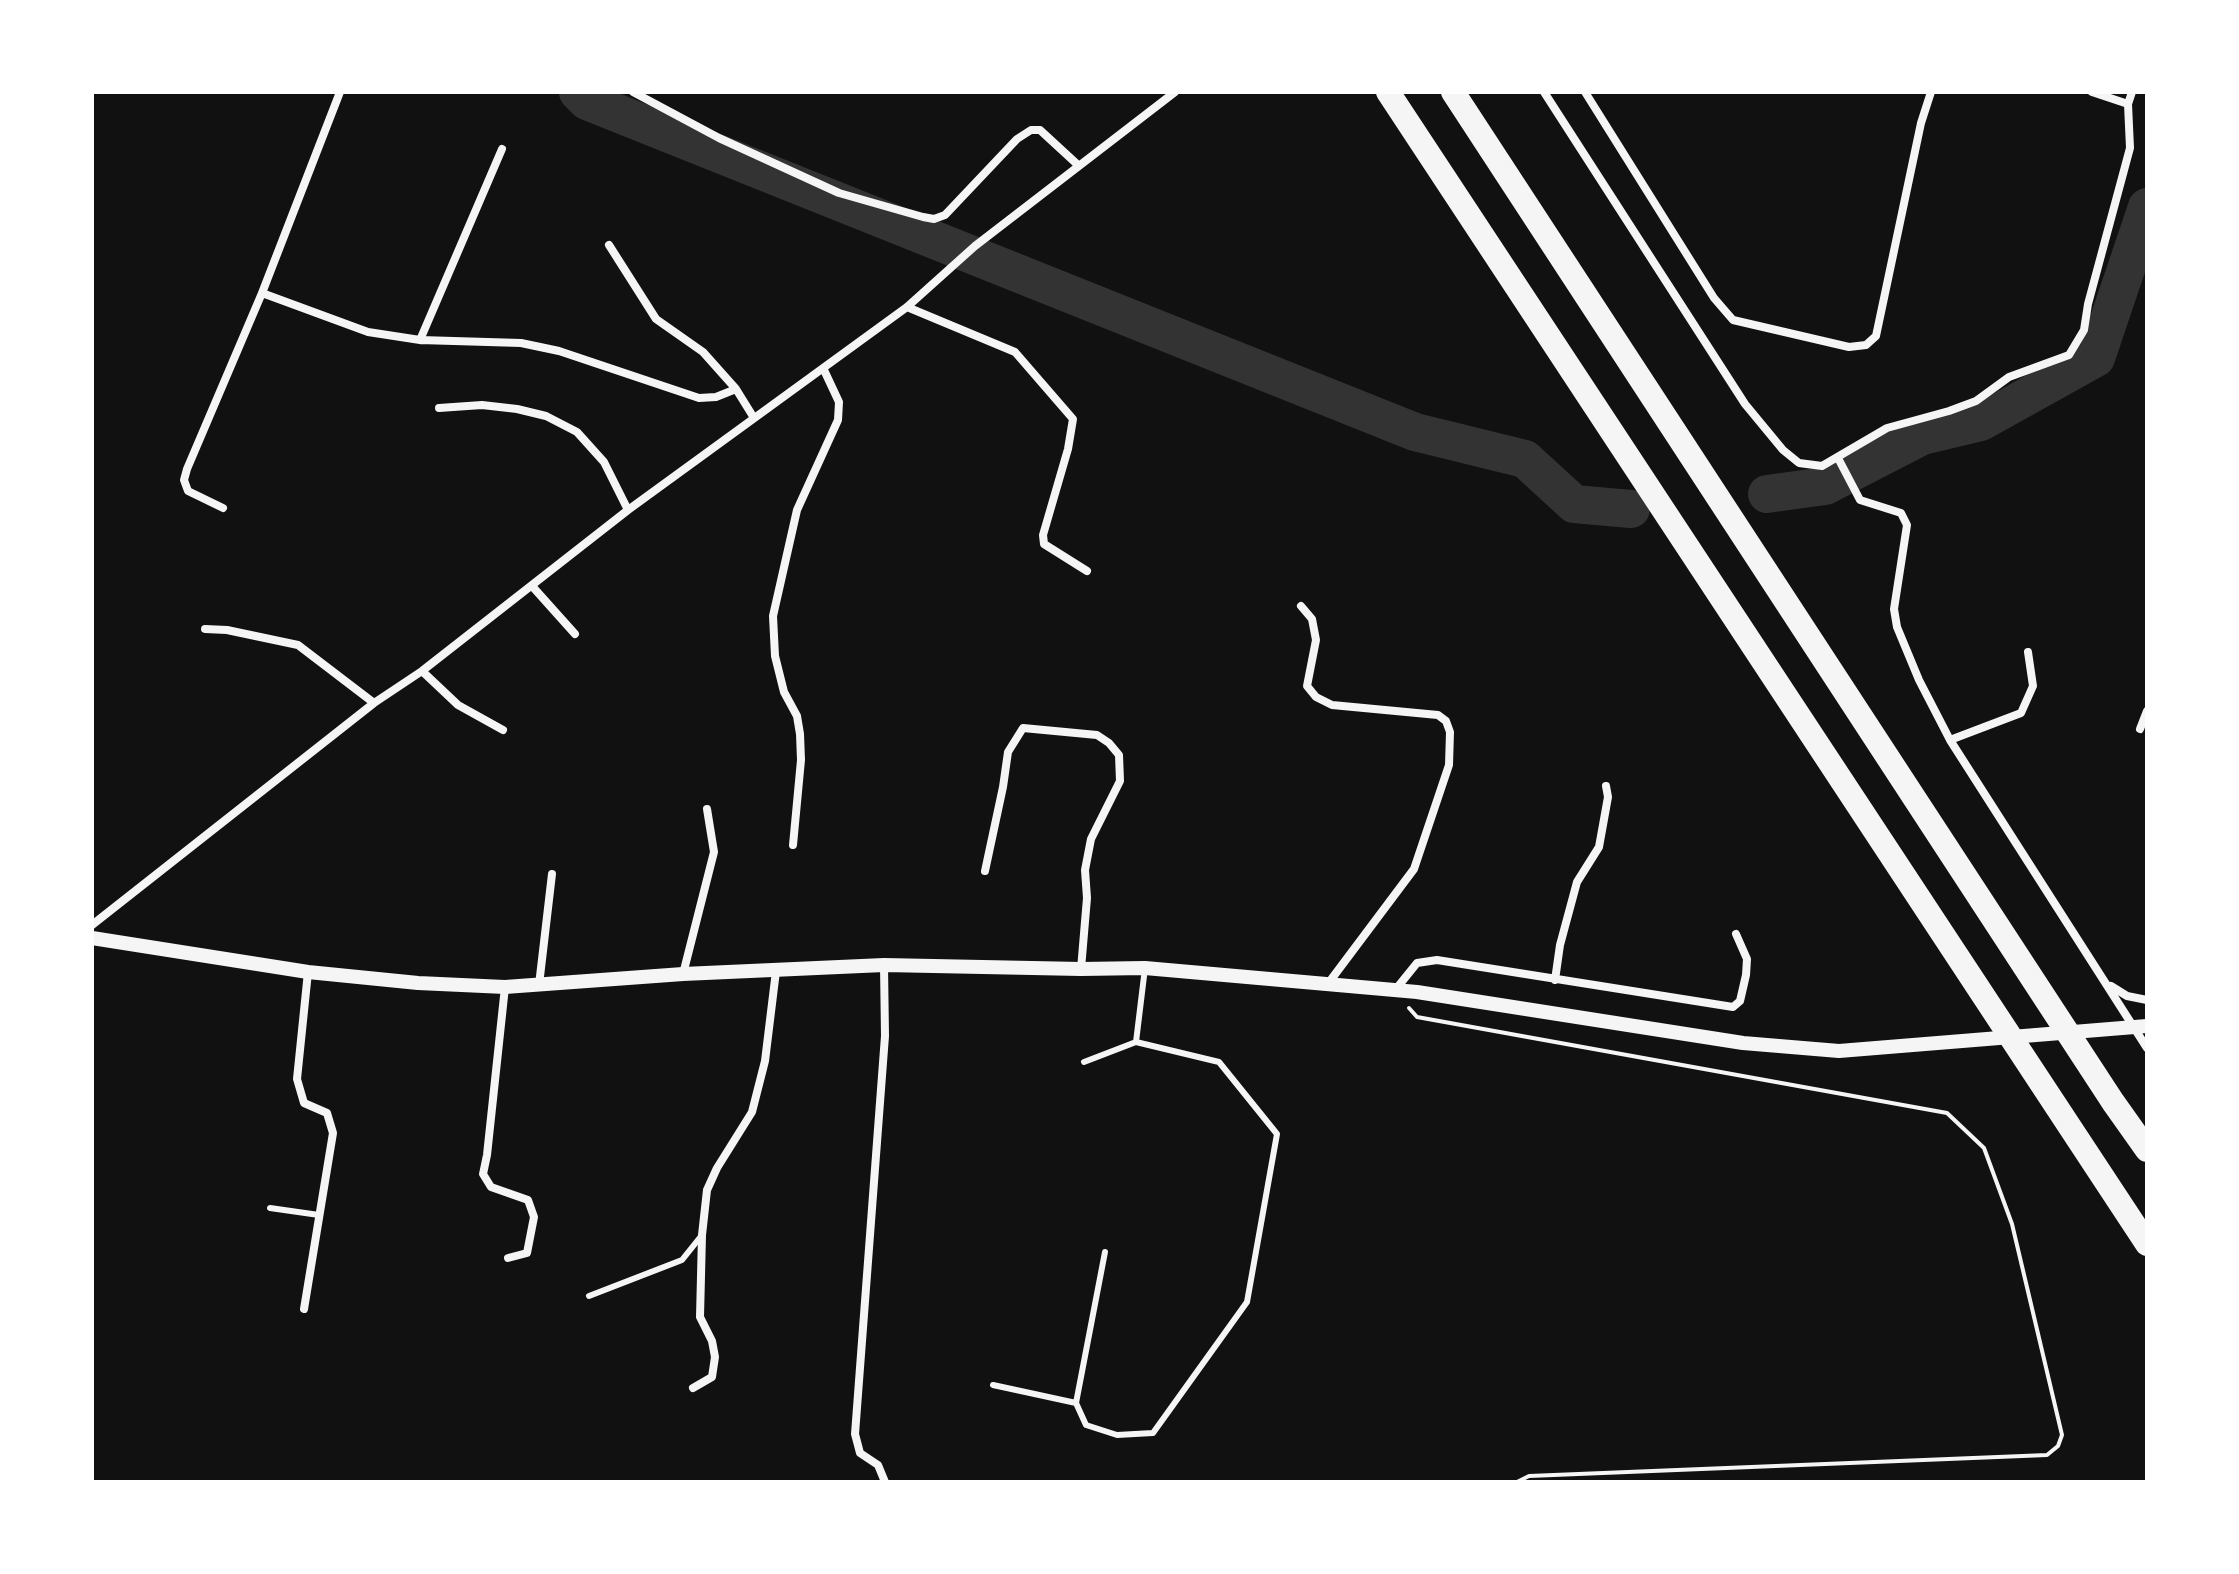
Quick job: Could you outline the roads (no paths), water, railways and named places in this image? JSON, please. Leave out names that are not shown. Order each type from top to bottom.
[{"type":"highway","points":[[1388,92],[2147,1244]]},
{"type":"highway","points":[[1453,92],[2104,1089],[2147,1150]]},
{"type":"street","points":[[223,508],[188,491],[184,480],[262,293],[340,92]]},
{"type":"street","points":[[633,92],[719,138],[839,193],[934,219],[945,215],[1017,139],[1031,130],[1040,130],[1078,165]]},
{"type":"street","points":[[92,925],[374,703],[422,671],[628,510],[907,307],[975,246],[1175,92]]},
{"type":"street","points":[[1544,92],[1745,404],[1783,450],[1799,463],[1822,466],[1840,461],[1858,443],[1887,428],[1976,401],[2009,377],[2069,355],[2084,330],[2088,304],[2130,148],[2128,104],[2132,92]]},
{"type":"street","points":[[1585,92],[1714,298],[1733,320],[1849,347],[1866,345],[1876,336],[1921,123],[1931,92]]},
{"type":"street","points":[[2092,92],[2128,104]]},
{"type":"street","points":[[420,340],[502,149]]},
{"type":"street","points":[[609,245],[656,319],[703,352],[736,389],[754,418]]},
{"type":"street","points":[[262,293],[368,332],[420,340],[521,343],[559,351],[699,398],[716,397],[736,389]]},
{"type":"street","points":[[907,307],[1015,352],[1073,419],[1068,449],[1043,535],[1044,544],[1087,571]]},
{"type":"street","points":[[793,845],[801,760],[800,734],[797,716],[784,692],[775,656],[773,616],[797,510],[838,420],[839,402],[824,370]]},
{"type":"street","points":[[439,408],[482,405],[517,409],[546,416],[577,432],[604,462],[628,510]]},
{"type":"street","points":[[1840,461],[1860,500],[1901,513],[1907,525],[1894,609],[1897,627],[1919,680],[1950,740],[2147,1048]]},
{"type":"street","points":[[532,586],[575,634]]},
{"type":"street","points":[[1301,606],[1312,619],[1316,640],[1307,686],[1316,697],[1332,705],[1438,715],[1446,721],[1450,732],[1449,765],[1414,869],[1327,985]]},
{"type":"street","points":[[205,629],[227,630],[298,645],[374,703]]},
{"type":"street","points":[[1950,740],[2021,713],[2033,686],[2028,652]]},
{"type":"street","points":[[422,671],[458,705],[503,730]]},
{"type":"street","points":[[2140,729],[2147,711]]},
{"type":"street","points":[[985,871],[1008,752],[1023,728],[1097,735],[1109,743],[1119,755],[1120,781],[1091,839],[1085,870],[1087,898],[1081,969]]},
{"type":"street","points":[[1555,980],[1560,945],[1577,882],[1599,847],[1608,797],[1606,786]]},
{"type":"street","points":[[683,974],[714,852],[707,809]]},
{"type":"street","points":[[539,986],[552,874]]},
{"type":"street","points":[[1395,990],[1417,963],[1437,960],[1733,1007],[1740,1001],[1747,959],[1736,934]]},
{"type":"street","points":[[92,938],[308,972],[418,983],[505,987],[683,974],[884,965],[1145,968],[1395,990],[1743,1043],[1839,1051],[2147,1026]]},
{"type":"street","points":[[884,965],[885,1036],[855,1434],[860,1453],[878,1465],[885,1482]]},
{"type":"street","points":[[693,1388],[712,1377],[715,1357],[712,1341],[700,1317],[702,1235],[707,1190],[752,1112],[765,1061],[776,971]]},
{"type":"street","points":[[304,1309],[333,1133],[327,1113],[304,1103],[297,1079],[308,972]]},
{"type":"street","points":[[2107,983],[2127,996],[2147,1000]]},
{"type":"street","points":[[505,987],[483,1174],[491,1187],[528,1200],[534,1217],[527,1253],[508,1258]]},
{"type":"lane","points":[[1136,1042],[1145,968]]},
{"type":"lane","points":[[1084,1062],[1136,1042],[1219,1062],[1277,1134],[1247,1302],[1153,1433],[1117,1435],[1086,1425],[1076,1403],[1105,1252]]},
{"type":"lane","points":[[270,1208],[319,1215]]},
{"type":"lane","points":[[589,1296],[682,1260],[702,1235]]},
{"type":"lane","points":[[993,1385],[1076,1403]]},
{"type":"waterway","points":[[578,92],[587,101],[1415,432],[1525,459],[1574,504],[1631,509]]},
{"type":"waterway","points":[[1767,494],[1825,486],[1922,436],[1981,422],[2096,358],[2147,207]]}]
